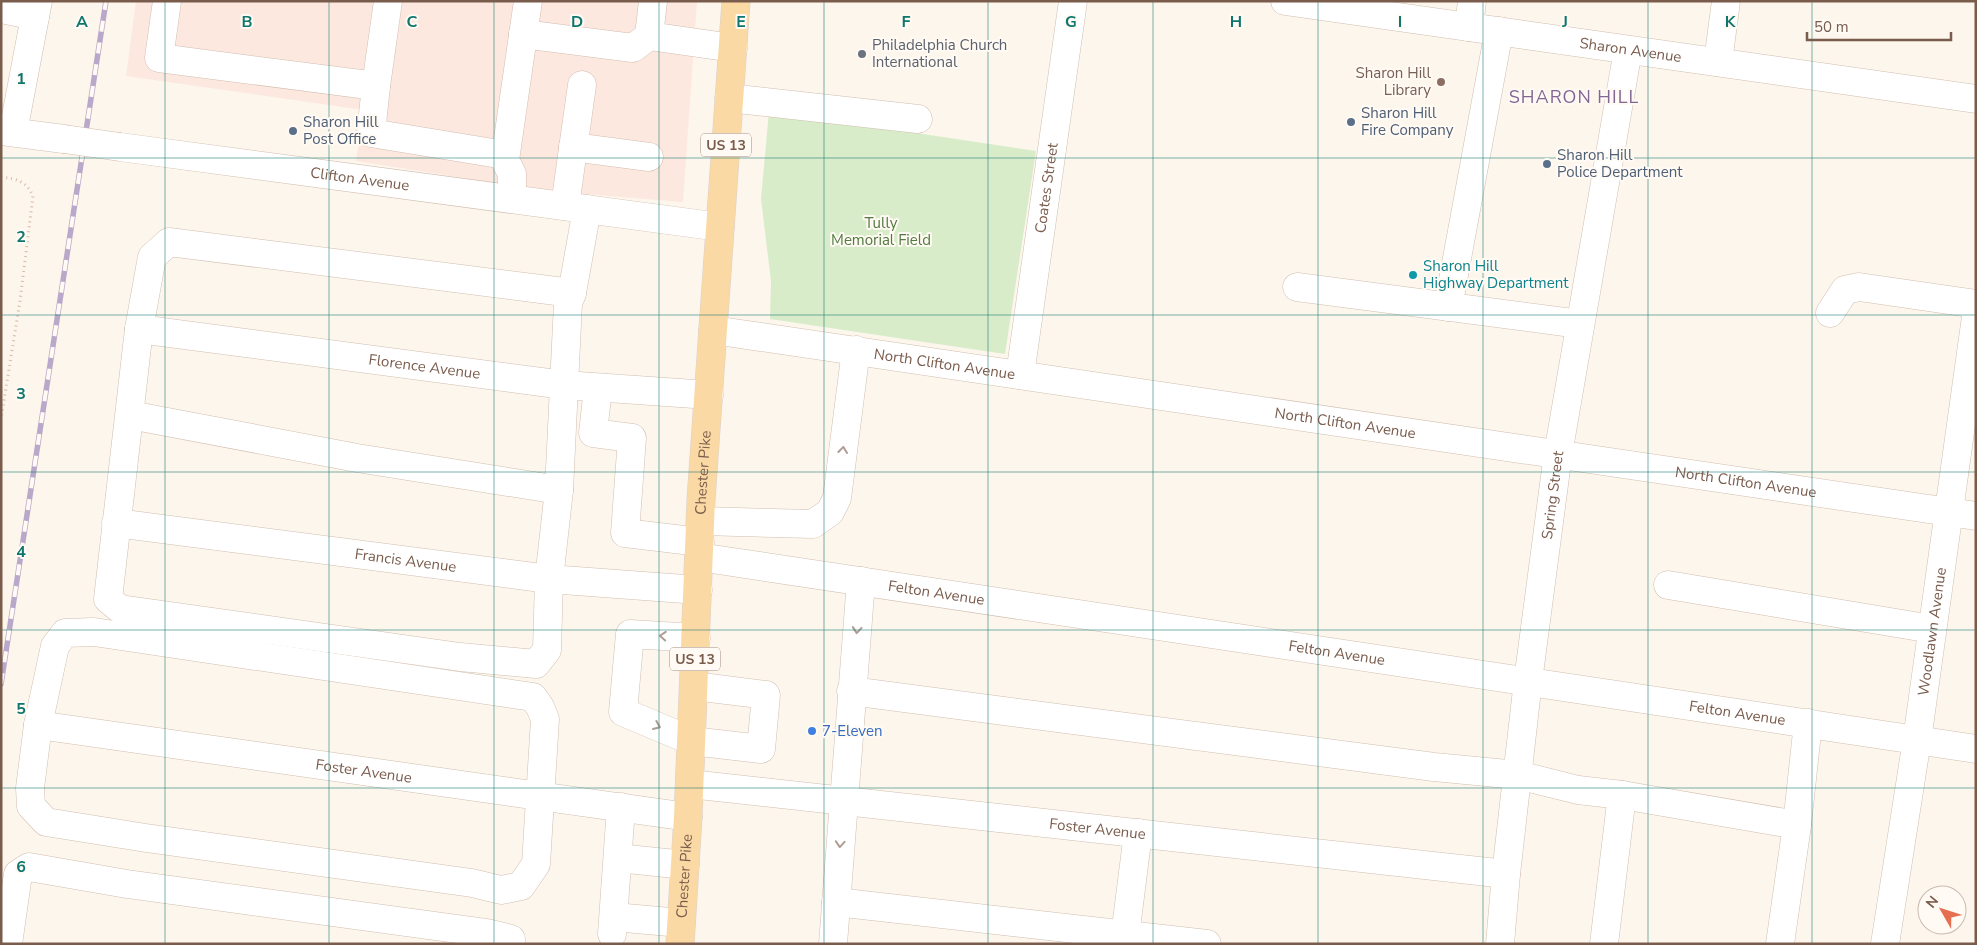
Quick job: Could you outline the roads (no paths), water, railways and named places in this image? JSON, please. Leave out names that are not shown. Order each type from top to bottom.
[{"type":"main road","name":"Chester Pike","points":[[681,934],[690,784],[700,540],[736,1]]},
{"type":"street","points":[[167,1],[159,58],[376,86]]},
{"type":"street","points":[[388,1],[371,133],[505,155]]},
{"type":"street","points":[[512,199],[512,174],[504,160],[528,1]]},
{"type":"street","points":[[649,36],[653,1]]},
{"type":"street","name":"Coates Street","points":[[1020,375],[1072,1]]},
{"type":"street","name":"Sharon Avenue","points":[[1285,1],[1470,14],[1499,31],[1976,99]]},
{"type":"street","points":[[1718,62],[1726,1]]},
{"type":"street","points":[[1,10],[37,8],[7,131]]},
{"type":"street","points":[[1448,307],[1499,31]]},
{"type":"street","points":[[523,34],[633,48],[649,36],[733,48]]},
{"type":"street","name":"Spring Street","points":[[1500,944],[1528,681],[1558,454],[1628,50]]},
{"type":"street","points":[[572,293],[169,242],[152,257],[139,329],[108,599],[120,609],[460,658],[536,664],[547,650],[549,579],[559,490],[568,303],[572,293],[576,208],[574,147],[582,85]]},
{"type":"street","points":[[729,98],[918,119]]},
{"type":"street","name":"Clifton Avenue","points":[[7,131],[720,227]]},
{"type":"street","points":[[574,147],[649,157]]},
{"type":"street","points":[[1297,287],[1580,324]]},
{"type":"street","points":[[1830,313],[1844,290],[1859,287],[1976,304]]},
{"type":"street","name":"Woodlawn Avenue","points":[[1885,944],[1917,740],[1976,317]]},
{"type":"street","name":"Florence Avenue","points":[[139,329],[564,385],[709,395]]},
{"type":"street","name":"North Clifton Avenue","points":[[713,330],[1976,516]]},
{"type":"street","points":[[598,388],[593,433],[632,438],[625,533],[700,540],[813,524],[830,512],[837,498],[856,350]]},
{"type":"street","points":[[130,416],[357,458],[559,490]]},
{"type":"street","name":"Francis Avenue","points":[[116,523],[549,579],[698,590]]},
{"type":"street","name":"Felton Avenue","points":[[700,540],[861,581],[1976,748]]},
{"type":"street","points":[[833,944],[851,691],[861,581]]},
{"type":"street","points":[[1668,585],[1932,629]]},
{"type":"street","points":[[94,632],[533,697],[540,707],[545,720],[536,864],[521,886],[501,890],[472,883],[146,838],[46,822],[31,806],[30,788],[38,725],[55,646],[64,633],[94,632]]},
{"type":"street","points":[[694,686],[766,695],[761,749],[692,740],[623,712],[630,634],[696,638]]},
{"type":"street","points":[[851,691],[1434,767],[1518,775],[1578,790],[1622,795],[1797,825]]},
{"type":"street","points":[[1780,944],[1797,825],[1808,723]]},
{"type":"street","name":"Foster Avenue","points":[[38,725],[688,817]]},
{"type":"street","name":"Foster Avenue","points":[[690,784],[1506,874]]},
{"type":"street","points":[[1604,944],[1622,795]]},
{"type":"street","points":[[621,807],[613,926],[681,934]]},
{"type":"street","points":[[1125,939],[1138,834]]},
{"type":"street","points":[[618,858],[685,865]]},
{"type":"street","points":[[8,944],[18,874],[29,867],[127,884],[487,933],[511,939],[511,944]]},
{"type":"street","points":[[836,902],[1125,939],[1207,944]]},
{"type":"railway","points":[[1,684],[106,1]]},
{"type":"place","name":"Philadelphia Church International","points":[[862,54]]},
{"type":"place","name":"Sharon Hill Library","points":[[1441,82]]},
{"type":"place","name":"Sharon Hill Fire Company","points":[[1351,122]]},
{"type":"place","name":"Sharon Hill Post Office","points":[[293,131]]},
{"type":"place","name":"Sharon Hill Police Department","points":[[1547,164]]},
{"type":"place","name":"Sharon Hill Highway Department","points":[[1413,275]]},
{"type":"place","name":"7-Eleven","points":[[812,731]]},
{"type":"district","name":"SHARON HILL","points":[[1574,97]]},
{"type":"park label","name":"Tully Memorial Field","points":[[881,232]]}]
